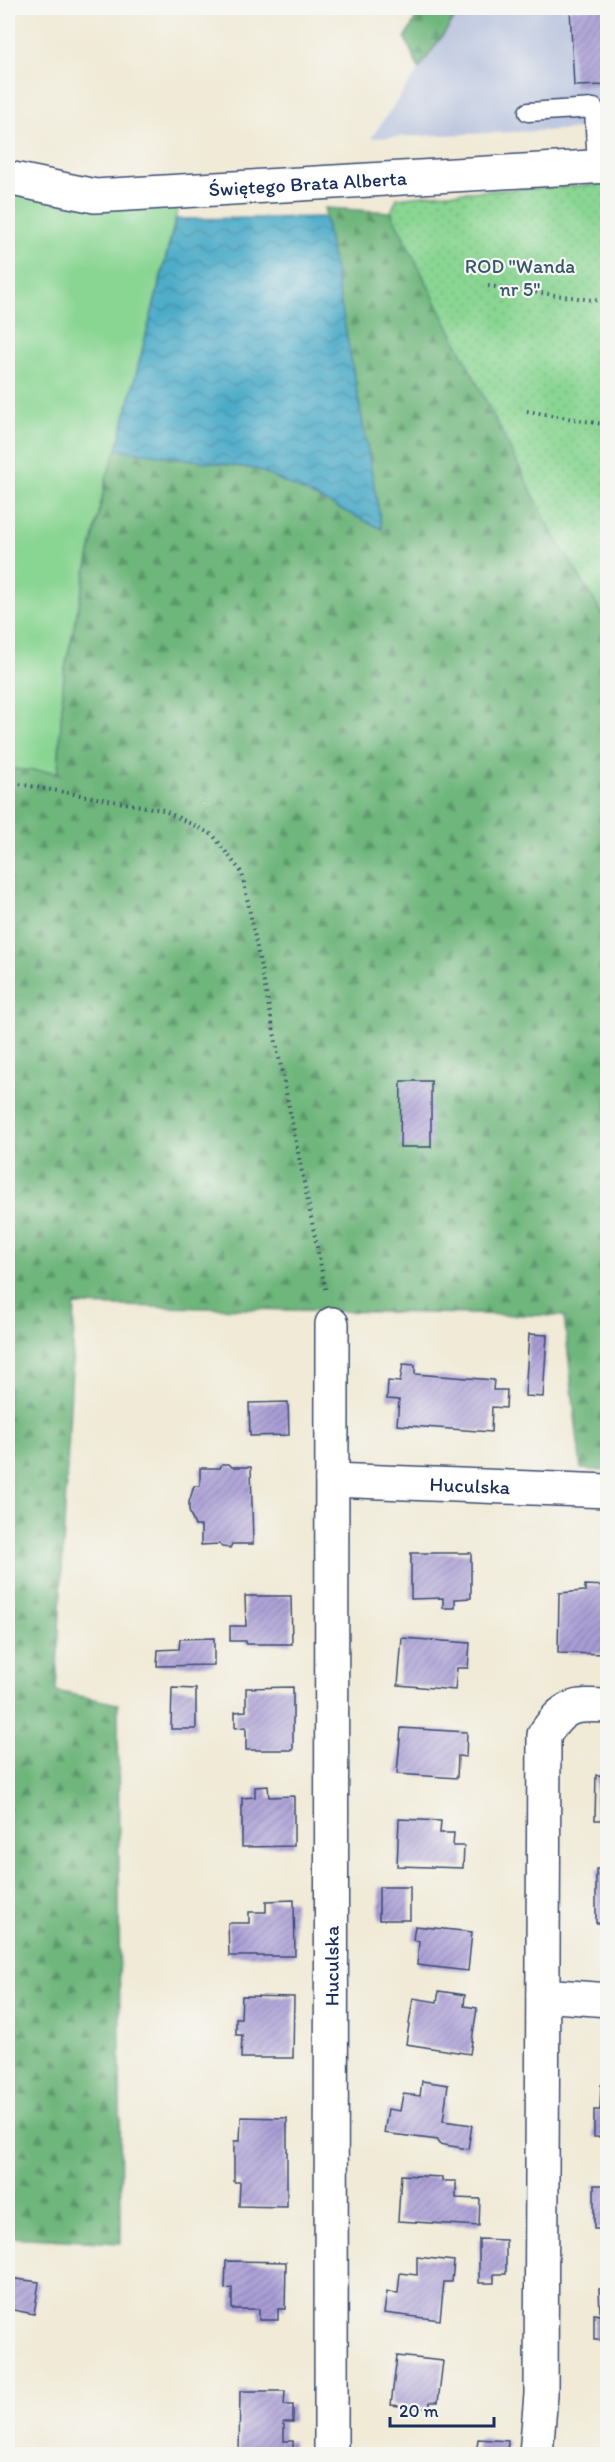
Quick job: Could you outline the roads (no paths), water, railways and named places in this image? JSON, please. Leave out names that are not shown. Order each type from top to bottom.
[{"type":"street","name":"Świętego Brata Alberta","points":[[8,178],[95,196],[602,166]]},
{"type":"street","name":"Huculska","points":[[332,1324],[332,2454]]},
{"type":"street","name":"Huculska","points":[[332,1480],[608,1491]]},
{"type":"street","points":[[536,2454],[541,2394],[544,1735],[554,1719],[567,1708],[583,1705],[608,1706]]},
{"type":"street","points":[[543,1995],[608,2000]]},
{"type":"lane","points":[[528,112],[601,108],[602,166]]},
{"type":"water","points":[[325,217],[382,529],[257,469],[117,449],[176,219]]},
{"type":"park label","name":"ROD \"Wanda nr 5\"","points":[[520,278]]}]
